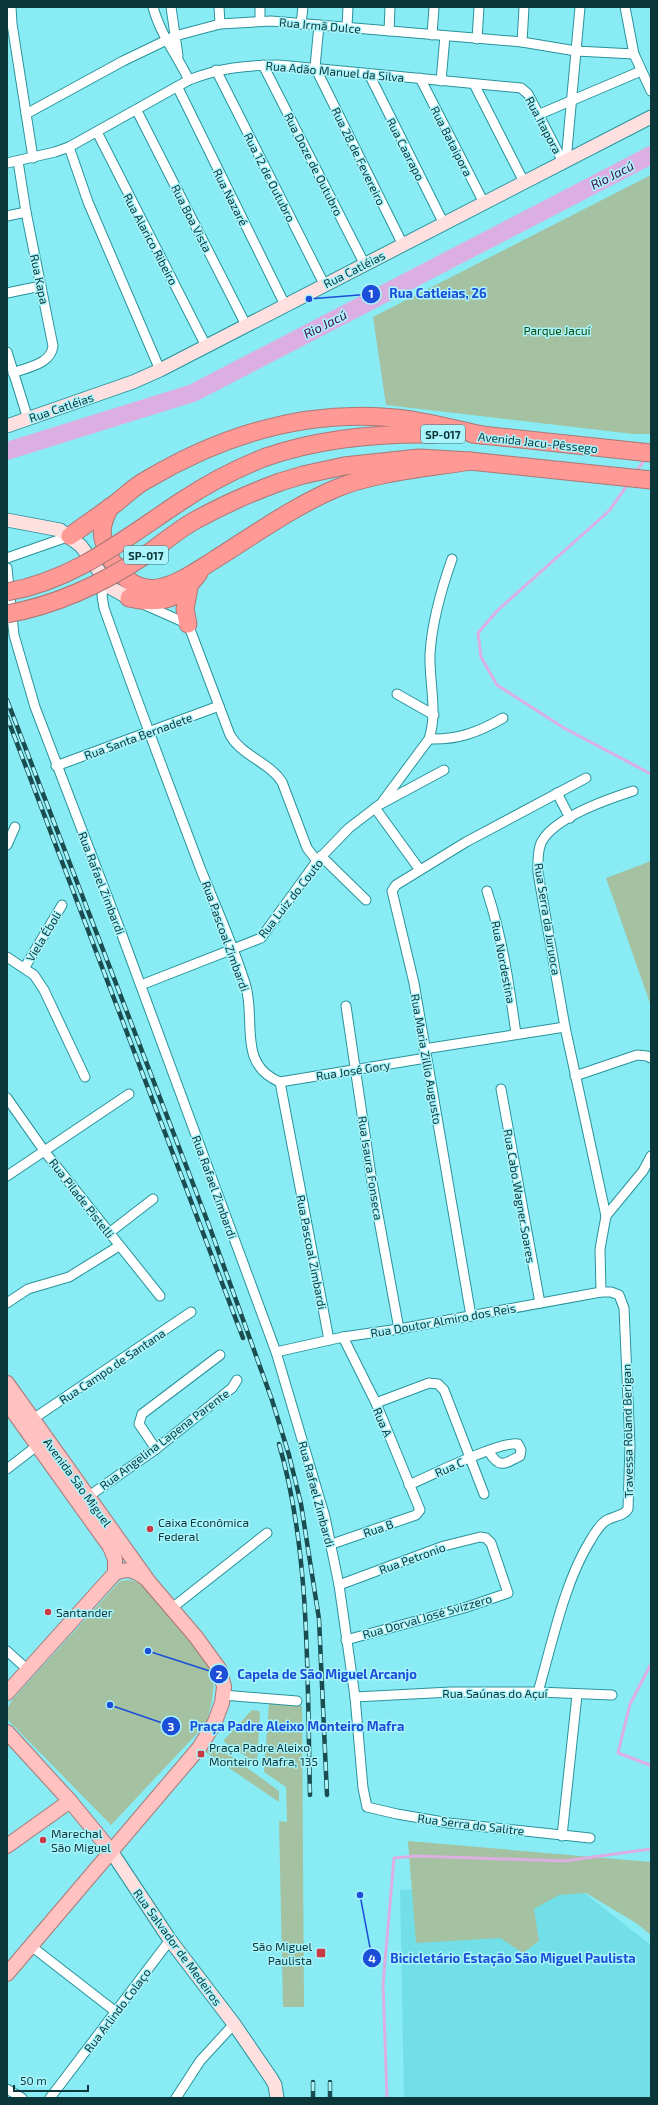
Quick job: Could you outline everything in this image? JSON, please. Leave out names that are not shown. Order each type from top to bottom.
[{"type":"highway","points":[[70,536],[146,480],[187,458],[239,435],[276,425],[314,419],[360,416],[397,418],[482,435]]},
{"type":"highway","name":"Avenida Jacu-Pêssego","points":[[7,592],[51,581],[94,560],[211,482],[242,466],[266,457],[320,443],[360,436],[415,433],[482,435],[622,452],[651,453]]},
{"type":"highway","name":"SP-017","points":[[7,614],[30,610],[58,601],[94,585],[143,557],[192,522],[246,494],[280,482],[323,470],[386,460],[419,458],[470,461],[651,480]]},
{"type":"highway","points":[[110,507],[102,523],[103,535],[113,566],[125,578],[138,586],[157,588],[170,585],[204,566],[295,509],[336,488],[365,479],[470,461]]},
{"type":"highway","points":[[129,598],[146,602],[162,601],[175,596],[189,587],[204,566]]},
{"type":"highway","points":[[188,624],[185,609],[189,587]]},
{"type":"main road","name":"Avenida São Miguel","points":[[7,1383],[150,1582],[220,1670],[223,1678],[223,1696],[214,1724],[199,1748],[7,1974]]},
{"type":"main road","name":"Avenida São Miguel","points":[[7,1403],[110,1547],[115,1559],[115,1573],[127,1570],[134,1571],[150,1582]]},
{"type":"main road","points":[[7,1693],[115,1573]]},
{"type":"main road","name":"Rua Salvador de Medeiros","points":[[7,1732],[70,1801],[111,1851]]},
{"type":"main road","points":[[7,1846],[70,1801]]},
{"type":"street","points":[[11,7],[9,24],[33,158]]},
{"type":"street","points":[[153,7],[166,41],[178,57],[189,80]]},
{"type":"street","points":[[171,7],[178,57]]},
{"type":"street","points":[[219,7],[220,24]]},
{"type":"street","points":[[260,7],[260,20]]},
{"type":"street","points":[[301,24],[303,7]]},
{"type":"street","points":[[347,26],[348,7]]},
{"type":"street","points":[[389,31],[390,7]]},
{"type":"street","points":[[432,35],[434,7]]},
{"type":"street","points":[[477,39],[479,7]]},
{"type":"street","points":[[522,42],[524,7]]},
{"type":"street","points":[[564,162],[580,7]]},
{"type":"street","points":[[625,7],[634,54],[651,91]]},
{"type":"street","name":"Rua Irmã Dulce","points":[[26,114],[123,61],[175,36],[220,24],[260,20],[347,26],[432,35],[522,42],[576,51],[634,54]]},
{"type":"street","points":[[315,67],[319,25]]},
{"type":"street","points":[[441,81],[445,36]]},
{"type":"street","name":"Rua Adão Manuel da Silva","points":[[7,163],[33,158],[69,147],[137,111],[178,88],[189,80],[216,70],[263,65],[315,67],[524,90]]},
{"type":"street","name":"Rua Doze de Outubro","points":[[263,65],[364,263]]},
{"type":"street","name":"Rua 28 de Fevereiro","points":[[315,67],[403,245]]},
{"type":"street","name":"Rua 12 de Outubro","points":[[216,70],[324,284]]},
{"type":"street","points":[[540,114],[641,71]]},
{"type":"street","name":"Rua Caarapo","points":[[369,74],[444,224]]},
{"type":"street","name":"Rua Bataipora","points":[[420,78],[484,203]]},
{"type":"street","points":[[474,84],[524,182]]},
{"type":"street","name":"Rua Nazaré","points":[[178,88],[285,305]]},
{"type":"street","name":"Rua Itapora","points":[[524,90],[540,114],[564,162]]},
{"type":"street","name":"Rua Boa Vista","points":[[137,111],[246,325]]},
{"type":"street","name":"Rua Catléias","points":[[7,426],[126,385],[160,370],[364,263],[403,245],[651,117]]},
{"type":"street","name":"Rua Alarico Ribeiro","points":[[97,132],[206,346]]},
{"type":"street","points":[[69,147],[88,202],[160,370]]},
{"type":"street","name":"Rua Kapa","points":[[13,373],[46,360],[53,351],[53,341],[26,212],[18,161]]},
{"type":"street","points":[[7,216],[26,212]]},
{"type":"street","points":[[7,293],[41,286]]},
{"type":"street","points":[[7,354],[28,419]]},
{"type":"street","points":[[7,520],[60,530],[70,536],[81,546],[105,580],[116,591],[188,624],[234,742],[277,775],[282,782],[306,848],[366,900]]},
{"type":"street","points":[[7,558],[70,536]]},
{"type":"street","points":[[377,807],[430,739],[434,715],[431,678],[432,626],[452,559]]},
{"type":"street","name":"Rua Rafael Zimbardi","points":[[7,568],[14,635],[35,707],[56,766],[141,985],[276,1352],[294,1409],[332,1544],[355,1697],[367,1807],[380,1811]]},
{"type":"street","name":"Rua Pascoal Zimbardi","points":[[105,580],[102,596],[104,608],[149,731],[246,984],[251,1042],[254,1058],[261,1070],[268,1077],[280,1082],[329,1340]]},
{"type":"street","points":[[397,694],[434,715]]},
{"type":"street","name":"Rua Santa Bernadete","points":[[56,766],[219,706]]},
{"type":"street","points":[[430,739],[444,740],[466,736],[503,718]]},
{"type":"street","points":[[377,807],[444,770]]},
{"type":"street","name":"Rua Maria Zillio Augusto","points":[[471,1316],[414,983],[392,891],[396,885],[466,842],[586,778]]},
{"type":"street","name":"Rua Serra da Juruoca","points":[[606,1216],[565,1027],[538,873],[538,853],[548,833],[570,818],[610,799],[633,791]]},
{"type":"street","points":[[557,793],[570,818]]},
{"type":"street","points":[[377,807],[420,870]]},
{"type":"street","name":"Rua Luiz do Couto","points":[[141,985],[254,942],[265,934],[319,859],[349,828],[377,807]]},
{"type":"street","points":[[7,845],[15,827]]},
{"type":"street","name":"Rua Nordestina","points":[[487,891],[499,928],[504,952],[516,1034]]},
{"type":"street","name":"Viela Éboli","points":[[25,967],[62,905]]},
{"type":"street","points":[[7,957],[25,967],[34,975],[44,990],[85,1077]]},
{"type":"street","name":"Rua Isaura Fonseca","points":[[346,1006],[372,1182],[399,1329]]},
{"type":"street","name":"Rua José Gory","points":[[280,1082],[356,1070],[516,1034],[565,1027]]},
{"type":"street","points":[[576,1076],[637,1056],[647,1056],[651,1058]]},
{"type":"street","name":"Rua Cabo Wagner Soares","points":[[501,1089],[540,1303]]},
{"type":"street","points":[[7,1176],[45,1152],[129,1094]]},
{"type":"street","name":"Rua Pilade Pistelli","points":[[7,1098],[45,1152],[160,1296]]},
{"type":"street","points":[[601,1292],[599,1265],[606,1216],[643,1171],[651,1156]]},
{"type":"street","points":[[109,1233],[153,1199]]},
{"type":"street","points":[[7,1302],[28,1289],[70,1277],[119,1246]]},
{"type":"street","name":"Rua Doutor Almiro dos Reis","points":[[276,1352],[343,1337],[399,1329],[601,1292],[611,1292]]},
{"type":"street","name":"Travessa Roland Berigan","points":[[538,1692],[575,1571],[590,1541],[601,1525],[607,1520],[626,1513],[628,1509],[630,1446],[624,1308],[619,1295],[611,1292]]},
{"type":"street","name":"Rua Campo de Santana","points":[[33,1420],[191,1312]]},
{"type":"street","name":"Rua A","points":[[343,1337],[376,1403],[419,1508]]},
{"type":"street","points":[[156,1449],[139,1424],[142,1414],[220,1355]]},
{"type":"street","name":"Rua Angelina Lapena Parente","points":[[89,1496],[156,1449],[232,1388],[237,1380]]},
{"type":"street","points":[[376,1403],[429,1383],[438,1384],[444,1390],[484,1494]]},
{"type":"street","points":[[7,1469],[38,1445]]},
{"type":"street","name":"Rua C","points":[[409,1485],[469,1458],[489,1452]]},
{"type":"street","name":"Rua B","points":[[332,1544],[416,1515],[419,1508]]},
{"type":"street","points":[[172,1608],[267,1533]]},
{"type":"street","name":"Rua Petronio","points":[[339,1585],[444,1546],[480,1537],[486,1538],[491,1543],[508,1592]]},
{"type":"street","name":"Rua Dorval José Svizzero","points":[[346,1640],[464,1608],[508,1592]]},
{"type":"street","points":[[7,1651],[28,1670]]},
{"type":"street","name":"Rua Saúnas do Açuí","points":[[355,1697],[451,1692],[538,1692],[576,1695],[612,1695]]},
{"type":"street","points":[[562,1836],[576,1695]]},
{"type":"street","points":[[223,1696],[297,1701]]},
{"type":"street","name":"Rua Serra do Salitre","points":[[380,1811],[449,1823],[590,1838]]},
{"type":"street","name":"Rua Salvador de Medeiros","points":[[111,1851],[170,1940],[234,2024],[271,2078],[275,2085],[277,2098]]},
{"type":"street","name":"Rua Arlindo Colaço","points":[[50,2098],[170,1940]]},
{"type":"street","points":[[31,1946],[116,2012]]},
{"type":"street","points":[[176,2098],[200,2061],[234,2024]]},
{"type":"street","points":[[7,2089],[22,2098]]},
{"type":"shaded area","points":[[570,1882],[651,1945],[651,2098],[404,2098],[400,1890]]},
{"type":"green space","name":"Parque Jacuí","points":[[651,175],[651,434],[633,434],[386,405],[373,317]]},
{"type":"green space","points":[[651,861],[651,1006],[606,878]]},
{"type":"green space","points":[[130,1580],[141,1583],[150,1590],[209,1664],[214,1681],[212,1701],[206,1724],[111,1825],[8,1720],[7,1709],[12,1700],[120,1581]]},
{"type":"green space","points":[[269,1703],[302,1706],[304,2007],[283,2007],[279,1821],[287,1822],[286,1787],[264,1772]]},
{"type":"green space","points":[[252,1710],[259,1711],[260,1713],[257,1764],[223,1741]]},
{"type":"green space","points":[[217,1746],[279,1791],[279,1802],[204,1751]]},
{"type":"green space","points":[[408,1841],[651,1862],[651,1935],[636,1923],[586,1893],[559,1895],[534,1909],[539,1941],[523,1953],[500,1938],[416,1943]]},
{"type":"waterway","name":"Rio Jacú","points":[[7,451],[193,393],[651,155]]},
{"type":"waterway","points":[[635,473],[646,458]]},
{"type":"waterway","points":[[628,484],[609,511],[498,610],[478,633],[481,657],[497,685],[564,728],[651,774]]},
{"type":"waterway","points":[[651,1664],[630,1704],[618,1753],[650,1765],[651,1767]]},
{"type":"waterway","points":[[387,2098],[383,1984],[394,1858],[417,1856],[564,1861],[651,1849]]},
{"type":"railway","points":[[7,700],[210,1228],[272,1400],[289,1455],[301,1504],[319,1619],[327,1795]]},
{"type":"railway","points":[[7,717],[243,1338]]},
{"type":"railway","points":[[279,1444],[297,1529],[302,1573],[307,1663],[310,1795]]},
{"type":"railway","points":[[313,2082],[313,2098]]},
{"type":"railway","points":[[330,2082],[330,2098]]},
{"type":"place","name":"Rua Catleias, 26","points":[[309,299]]},
{"type":"place","name":"Caixa Econômica Federal","points":[[150,1529]]},
{"type":"place","name":"Santander","points":[[48,1612]]},
{"type":"place","name":"Capela de São Miguel Arcanjo","points":[[148,1651]]},
{"type":"place","name":"Praça Padre Aleixo Monteiro Mafra","points":[[110,1705]]},
{"type":"place","name":"Praça Padre Aleixo Monteiro Mafra, 135","points":[[201,1754]]},
{"type":"place","name":"Marechal São Miguel","points":[[43,1840]]},
{"type":"place","name":"Bicicletário Estação São Miguel Paulista","points":[[360,1895]]},
{"type":"place","name":"São Miguel Paulista","points":[[321,1953]]}]
